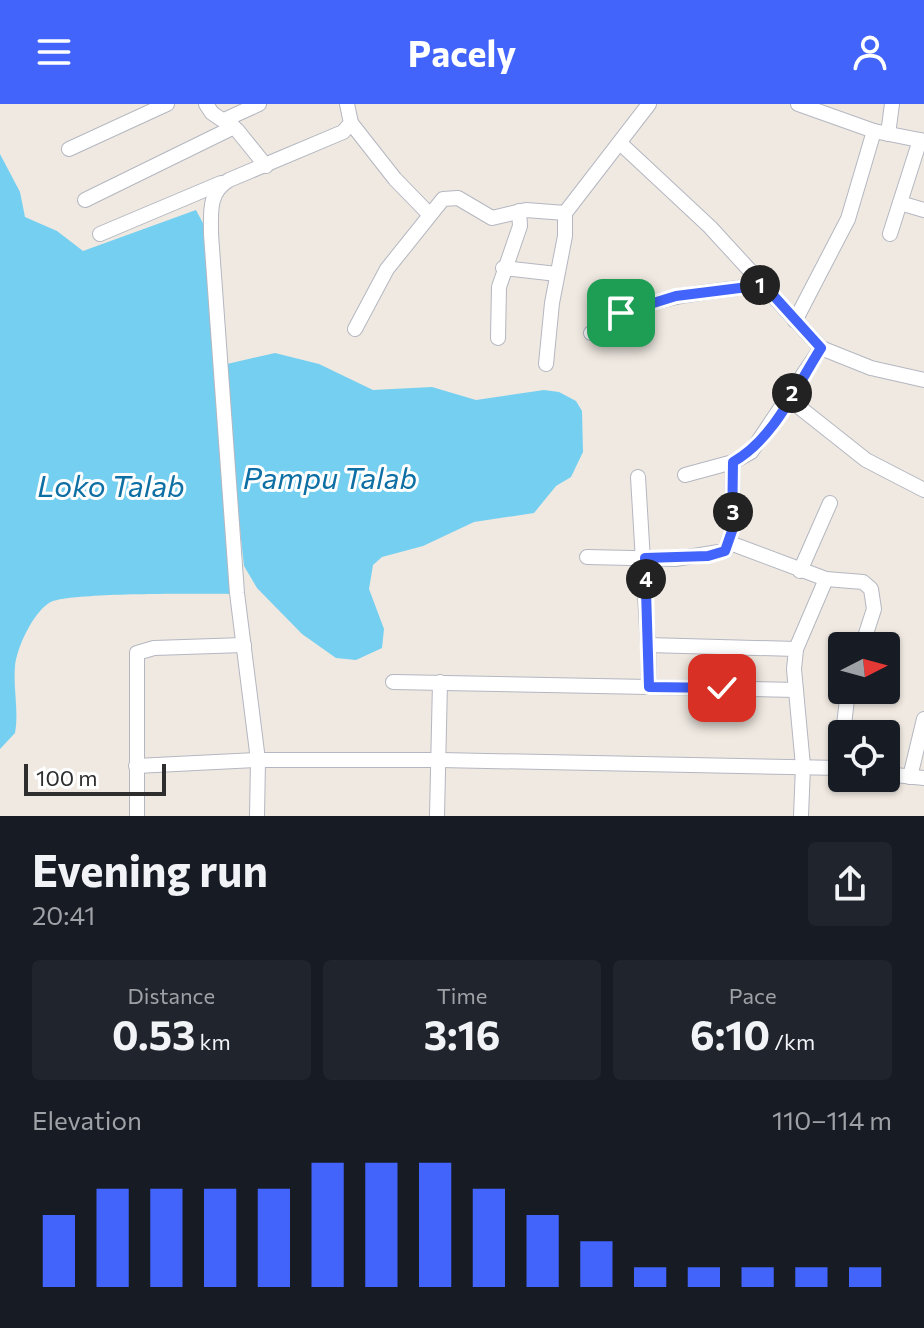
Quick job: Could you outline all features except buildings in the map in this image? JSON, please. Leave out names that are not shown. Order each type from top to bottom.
[{"type":"street","points":[[69,149],[167,104]]},
{"type":"street","points":[[206,104],[212,113],[229,124],[266,166]]},
{"type":"street","points":[[85,200],[229,124],[259,104]]},
{"type":"street","points":[[347,104],[351,123],[395,179],[429,214]]},
{"type":"street","points":[[546,364],[565,236],[565,213],[649,104]]},
{"type":"street","points":[[798,104],[881,132],[922,140],[890,234]]},
{"type":"street","points":[[795,321],[848,219],[892,104]]},
{"type":"street","points":[[100,234],[343,132],[351,123]]},
{"type":"street","points":[[620,143],[710,227],[821,348],[871,368],[924,380]]},
{"type":"street","points":[[229,180],[216,191],[211,212],[228,467],[258,760],[257,816]]},
{"type":"street","points":[[355,329],[387,269],[443,199],[450,197],[492,218],[519,211],[565,213]]},
{"type":"street","points":[[900,203],[924,210]]},
{"type":"street","points":[[498,338],[497,309],[503,268],[520,226],[519,211]]},
{"type":"street","points":[[503,268],[557,274]]},
{"type":"street","points":[[591,333],[621,313],[652,301],[764,285]]},
{"type":"street","points":[[685,475],[733,462],[751,452],[821,348]]},
{"type":"street","points":[[789,399],[866,460],[897,479],[924,490]]},
{"type":"street","points":[[587,557],[708,556],[725,551],[730,543],[733,462]]},
{"type":"street","points":[[638,477],[645,558],[649,687]]},
{"type":"street","points":[[800,571],[830,503]]},
{"type":"street","points":[[730,543],[826,579],[863,582],[871,589],[874,609],[867,632]]},
{"type":"street","points":[[801,816],[803,766],[796,690],[796,649],[826,579]]},
{"type":"street","points":[[137,816],[137,653],[154,648],[244,645]]},
{"type":"street","points":[[648,645],[796,649]]},
{"type":"street","points":[[393,682],[796,690]]},
{"type":"street","points":[[437,816],[440,682]]},
{"type":"street","points":[[917,778],[924,719]]},
{"type":"street","points":[[136,766],[258,760],[440,760],[828,767]]},
{"type":"water","points":[[0,154],[20,192],[25,217],[57,231],[83,251],[196,210],[205,227],[227,364],[275,353],[319,364],[373,390],[432,387],[476,400],[544,390],[559,392],[576,401],[582,411],[583,452],[571,477],[556,486],[534,513],[474,522],[423,546],[382,557],[373,565],[369,589],[384,629],[382,648],[356,660],[336,658],[302,634],[257,588],[244,566],[233,464],[232,594],[107,595],[60,599],[49,603],[32,622],[19,650],[15,666],[15,733],[0,749]]},
{"type":"route","points":[[621,313],[676,296],[764,285],[821,348],[766,433],[751,452],[733,462],[732,531],[725,551],[675,559],[645,558],[649,687],[722,688]]},
{"type":"water label","name":"Pampu Talab","points":[[330,476]]},
{"type":"water label","name":"Loko Talab","points":[[111,484]]}]
